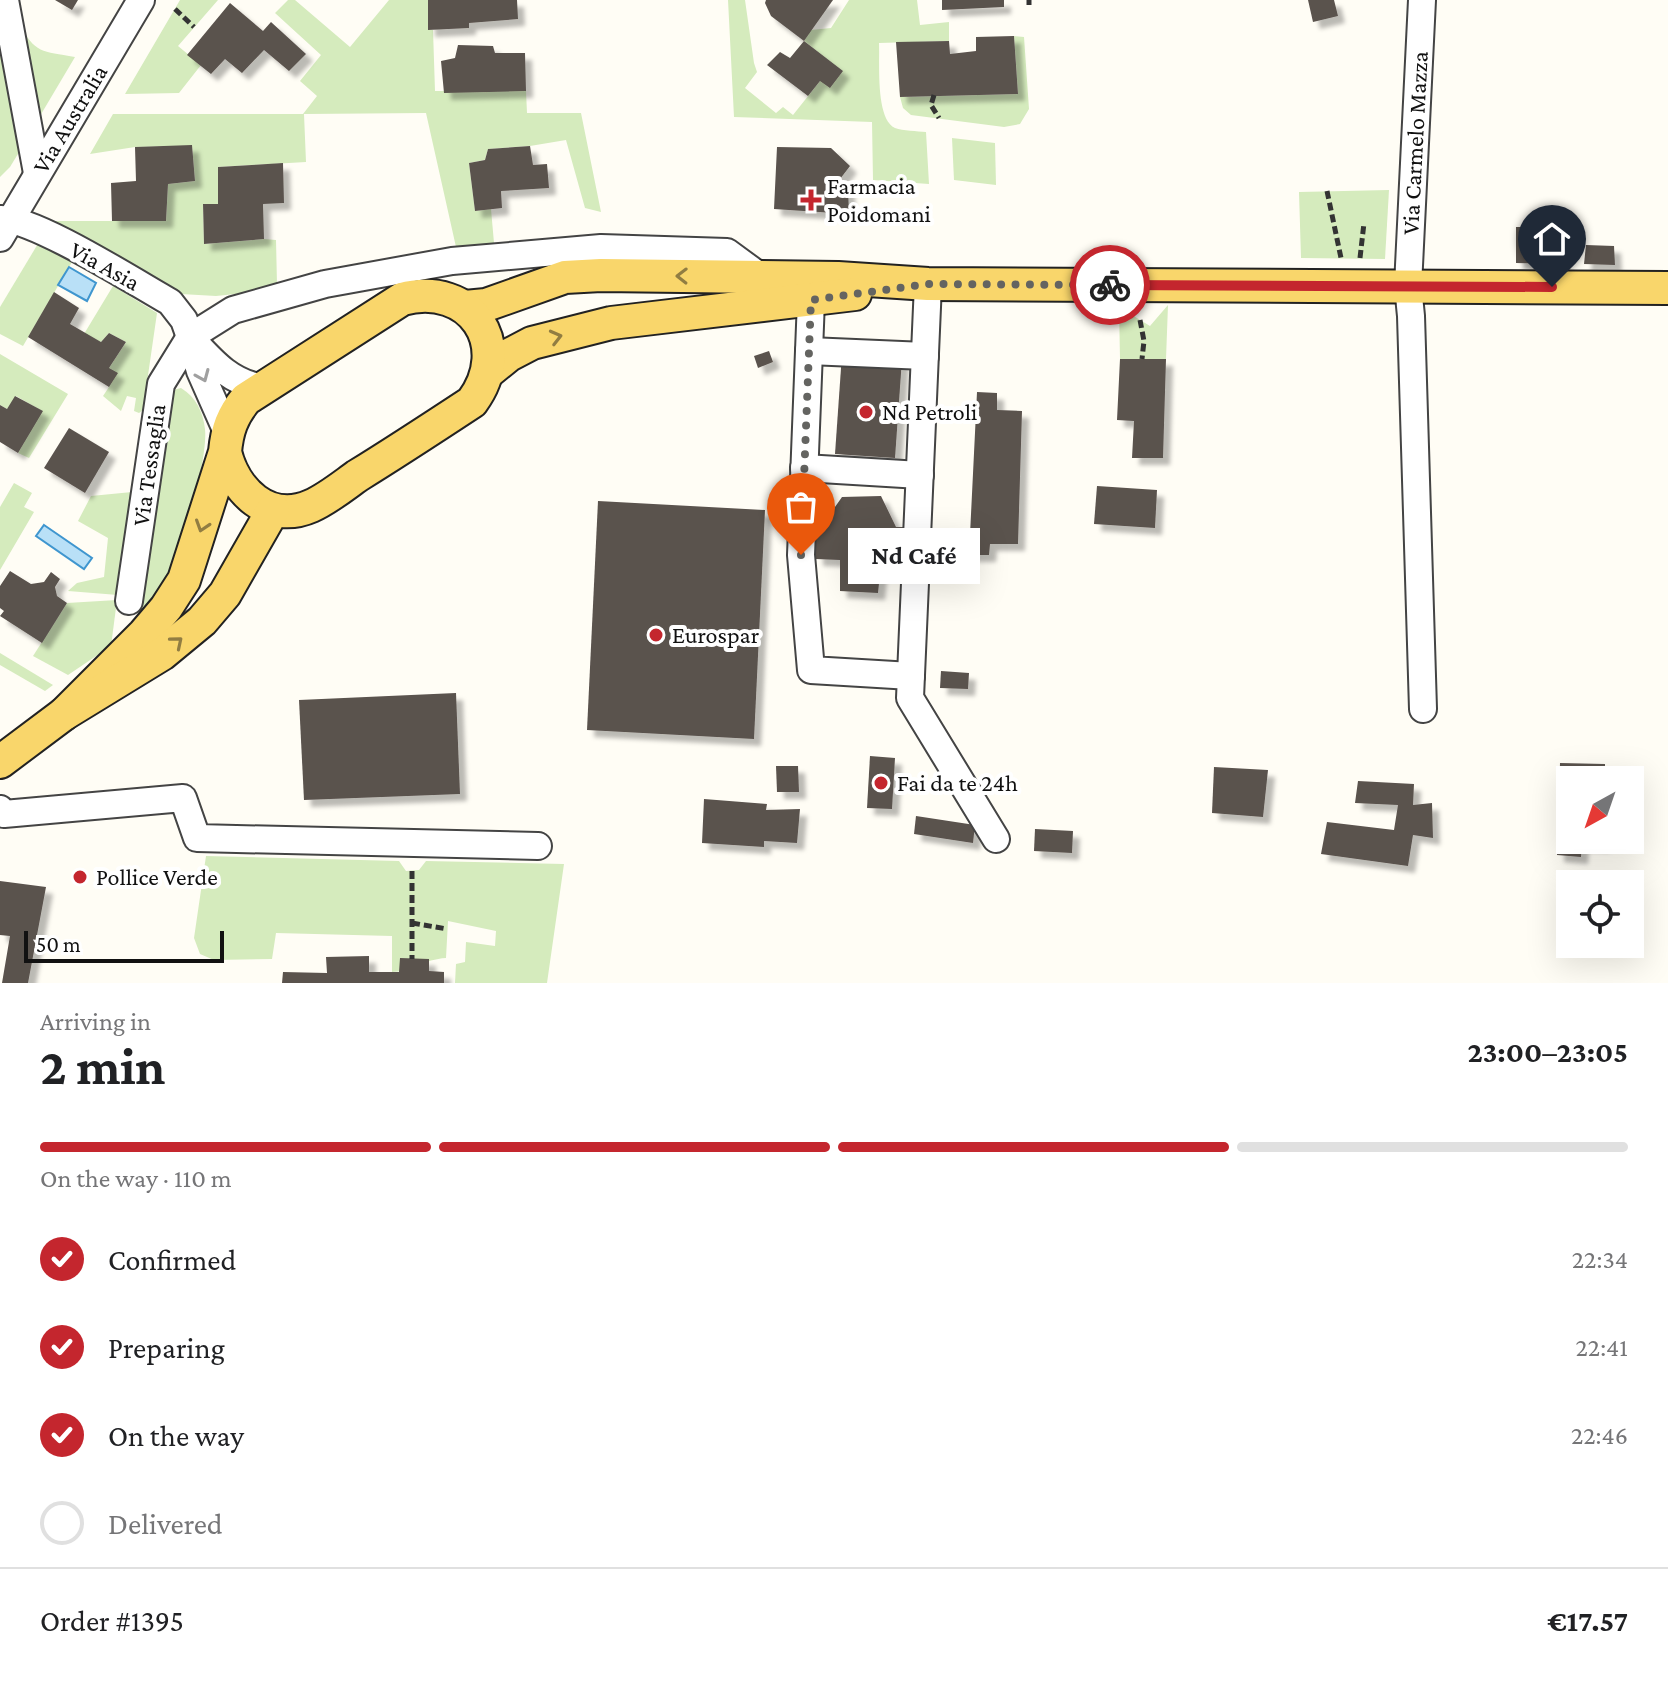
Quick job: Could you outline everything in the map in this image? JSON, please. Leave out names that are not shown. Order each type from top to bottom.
[{"type":"main road","points":[[465,307],[486,305],[565,277],[601,275],[838,278],[928,284],[1668,288]]},
{"type":"main road","points":[[488,372],[509,355],[532,343],[611,323],[928,284]]},
{"type":"main road","points":[[64,714],[144,634],[184,580],[234,415],[246,399],[402,299],[419,294],[436,295],[465,307],[479,322],[487,338],[490,355],[488,372],[472,402],[310,507],[273,510],[254,500],[239,487],[229,471],[226,442]]},
{"type":"main road","points":[[0,762],[64,714],[162,654],[202,621],[225,594],[273,510]]},
{"type":"street","points":[[5,0],[37,173]]},
{"type":"street","name":"Via Australia","points":[[4,225],[141,0]]},
{"type":"street","name":"Via Carmelo Mazza","points":[[1422,0],[1408,286],[1423,709]]},
{"type":"street","name":"Via Asia","points":[[4,225],[44,232],[170,302],[184,320],[190,337]]},
{"type":"street","points":[[190,337],[233,310],[325,284],[452,261],[601,248],[711,250],[727,252],[761,277]]},
{"type":"street","points":[[928,284],[910,698],[996,839]]},
{"type":"street","points":[[811,300],[801,555],[811,670],[911,676]]},
{"type":"street","points":[[190,337],[231,378],[264,388]]},
{"type":"street","points":[[190,337],[226,442]]},
{"type":"street","name":"Via Tessaglia","points":[[129,601],[161,384],[190,337]]},
{"type":"street","points":[[809,351],[925,356]]},
{"type":"street","points":[[804,468],[920,475]]},
{"type":"street","points":[[0,809],[4,814],[183,798],[197,838],[538,846]]},
{"type":"path","points":[[175,9],[194,27]]},
{"type":"path","points":[[934,95],[931,105],[939,118]]},
{"type":"path","points":[[1327,191],[1341,259]]},
{"type":"path","points":[[1359,259],[1364,223]]},
{"type":"path","points":[[1140,320],[1144,341],[1142,359]]},
{"type":"path","points":[[412,871],[412,959]]},
{"type":"path","points":[[412,923],[447,929]]},
{"type":"green space","points":[[180,0],[218,0],[178,46],[201,65],[179,93],[125,94]]},
{"type":"green space","points":[[288,0],[295,0],[350,47],[389,0],[428,0],[428,29],[433,30],[435,91],[526,91],[527,113],[581,113],[601,212],[585,208],[566,140],[488,149],[485,160],[469,163],[475,211],[491,209],[494,243],[456,247],[426,113],[304,114],[306,162],[218,167],[218,204],[203,205],[204,244],[276,240],[277,284],[245,293],[216,296],[181,294],[50,221],[166,221],[168,184],[195,181],[192,146],[135,147],[90,154],[113,114],[303,114],[317,96],[300,81],[321,55],[275,13]]},
{"type":"green space","points":[[728,0],[745,0],[757,72],[745,88],[776,113],[783,107],[793,115],[820,81],[842,71],[804,41],[811,30],[831,28],[849,0],[917,0],[920,25],[949,22],[949,41],[879,43],[884,114],[895,128],[926,132],[929,184],[873,180],[872,122],[734,117]]},
{"type":"green space","points":[[19,23],[35,46],[55,54],[75,57],[37,121]]},
{"type":"green space","points":[[1014,36],[1024,37],[1029,109],[1020,124],[1004,127],[911,115],[903,108],[900,97],[1018,94]]},
{"type":"green space","points":[[7,55],[24,144],[0,177],[0,56]]},
{"type":"green space","points":[[952,138],[995,143],[996,185],[954,180]]},
{"type":"green space","points":[[1389,190],[1385,259],[1301,258],[1299,192]]},
{"type":"green space","points":[[39,242],[72,262],[23,346],[0,334],[0,307]]},
{"type":"green space","points":[[113,286],[157,313],[143,410],[139,413],[134,411],[136,398],[127,396],[121,411],[103,396],[109,387],[109,368],[126,342],[109,333],[101,342],[84,334]]},
{"type":"green space","points":[[1168,305],[1166,359],[1120,359],[1119,307],[1150,326]]},
{"type":"green space","points":[[0,354],[68,394],[29,458],[18,453],[42,411],[16,396],[7,409],[0,405]]},
{"type":"green space","points":[[181,388],[195,400],[204,423],[205,442],[199,478],[173,568],[136,625],[170,396],[173,390]]},
{"type":"green space","points":[[14,483],[32,493],[24,507],[34,512],[0,570],[0,507]]},
{"type":"green space","points":[[132,492],[118,595],[68,591],[77,583],[104,577],[108,538],[78,521],[91,496]]},
{"type":"green space","points":[[117,600],[111,646],[68,675],[33,656],[67,603]]},
{"type":"green space","points":[[0,653],[53,685],[45,691],[0,665]]},
{"type":"green space","points":[[206,856],[399,861],[406,871],[419,870],[426,861],[564,864],[547,983],[455,983],[456,964],[465,962],[466,942],[495,946],[496,931],[448,921],[446,958],[392,972],[392,936],[276,933],[272,959],[214,960],[200,954],[194,938]]},
{"type":"water","points":[[69,267],[96,283],[87,301],[58,285]]},
{"type":"water","points":[[44,525],[92,558],[84,569],[36,536]]},
{"type":"building","points":[[55,0],[78,0],[72,10]]},
{"type":"building","points":[[428,0],[517,0],[518,19],[469,23],[469,28],[428,30]]},
{"type":"building","points":[[766,0],[833,0],[804,41],[771,16]]},
{"type":"building","points":[[942,0],[1004,0],[1004,7],[942,10]]},
{"type":"building","points":[[1308,0],[1334,0],[1338,16],[1313,22]]},
{"type":"building","points":[[230,3],[263,31],[271,22],[306,54],[289,71],[264,50],[242,73],[225,59],[211,74],[187,55]]},
{"type":"building","points":[[1014,36],[1018,94],[900,97],[896,42],[949,41],[950,54],[976,51],[976,37]]},
{"type":"building","points":[[804,41],[843,71],[830,88],[820,81],[808,96],[767,65],[780,52],[790,58]]},
{"type":"building","points":[[458,45],[493,46],[495,53],[525,53],[526,91],[444,93],[441,61],[455,58]]},
{"type":"building","points":[[192,145],[195,181],[168,184],[166,221],[112,221],[111,183],[136,181],[135,147]]},
{"type":"building","points":[[530,146],[533,165],[547,164],[549,188],[501,191],[502,208],[475,211],[469,163],[485,160],[488,149]]},
{"type":"building","points":[[777,147],[831,148],[850,166],[840,179],[848,188],[849,214],[774,209]]},
{"type":"building","points":[[283,163],[284,203],[263,204],[264,239],[204,244],[203,204],[218,204],[218,167]]},
{"type":"building","points":[[1516,227],[1566,227],[1564,238],[1552,238],[1549,255],[1562,255],[1562,264],[1516,263]]},
{"type":"building","points":[[1586,245],[1614,246],[1615,265],[1584,264]]},
{"type":"building","points":[[54,292],[79,308],[70,324],[101,342],[109,333],[126,342],[109,368],[118,373],[109,387],[28,337]]},
{"type":"building","points":[[769,351],[773,362],[758,368],[754,356]]},
{"type":"building","points":[[842,354],[902,359],[895,458],[835,454]]},
{"type":"building","points":[[1120,359],[1166,359],[1163,458],[1132,458],[1134,421],[1117,420]]},
{"type":"building","points":[[977,392],[997,393],[997,410],[1022,411],[1018,544],[990,544],[989,555],[969,555]]},
{"type":"building","points":[[15,396],[43,411],[18,453],[0,442],[0,405],[7,409]]},
{"type":"building","points":[[69,428],[109,452],[85,493],[44,468]]},
{"type":"building","points":[[1097,486],[1157,490],[1155,528],[1094,524]]},
{"type":"building","points":[[881,496],[896,527],[908,527],[905,563],[881,564],[878,593],[840,591],[840,560],[816,559],[815,519],[828,517],[842,497]]},
{"type":"building","points":[[598,501],[765,510],[754,739],[587,730]]},
{"type":"building","points":[[10,571],[31,584],[44,582],[51,572],[60,579],[55,587],[57,596],[67,603],[42,643],[0,616],[4,611],[0,608],[0,586]]},
{"type":"building","points":[[941,671],[969,673],[968,689],[940,688]]},
{"type":"building","points":[[456,693],[460,794],[304,800],[299,700]]},
{"type":"building","name":"Fai da te 24h","points":[[870,756],[895,758],[892,809],[867,808]]},
{"type":"building","points":[[1560,763],[1605,764],[1605,766],[1560,766]]},
{"type":"building","points":[[776,766],[798,766],[799,792],[777,792]]},
{"type":"building","points":[[1214,767],[1268,770],[1263,817],[1212,813]]},
{"type":"building","points":[[1358,781],[1414,784],[1413,805],[1432,803],[1433,838],[1413,835],[1408,866],[1321,854],[1327,822],[1394,830],[1398,805],[1355,803]]},
{"type":"building","points":[[704,799],[767,804],[766,810],[800,809],[797,843],[764,841],[764,847],[702,843]]},
{"type":"building","points":[[916,816],[975,825],[973,843],[914,834]]},
{"type":"building","points":[[1035,829],[1073,831],[1072,853],[1034,851]]},
{"type":"building","points":[[1557,854],[1581,854],[1581,857]]},
{"type":"building","points":[[0,881],[46,887],[28,983],[2,983],[10,936],[0,935]]},
{"type":"building","points":[[369,956],[369,972],[399,972],[400,958],[429,959],[429,971],[444,972],[444,983],[282,983],[283,972],[327,973],[326,957]]},
{"type":"way so far","points":[[801,555],[811,300],[928,284],[1110,285]]},
{"type":"place","name":"Farmacia Poidomani","points":[[811,200]]},
{"type":"place","name":"Nd Petroli","points":[[866,412]]},
{"type":"place","name":"Nd Café","points":[[801,555]]},
{"type":"place","name":"Eurospar","points":[[656,635]]},
{"type":"place","name":"Fai da te 24h","points":[[881,783]]},
{"type":"place","name":"Pollice Verde","points":[[80,877]]},
{"type":"route","points":[[1110,285],[1552,287]]}]
